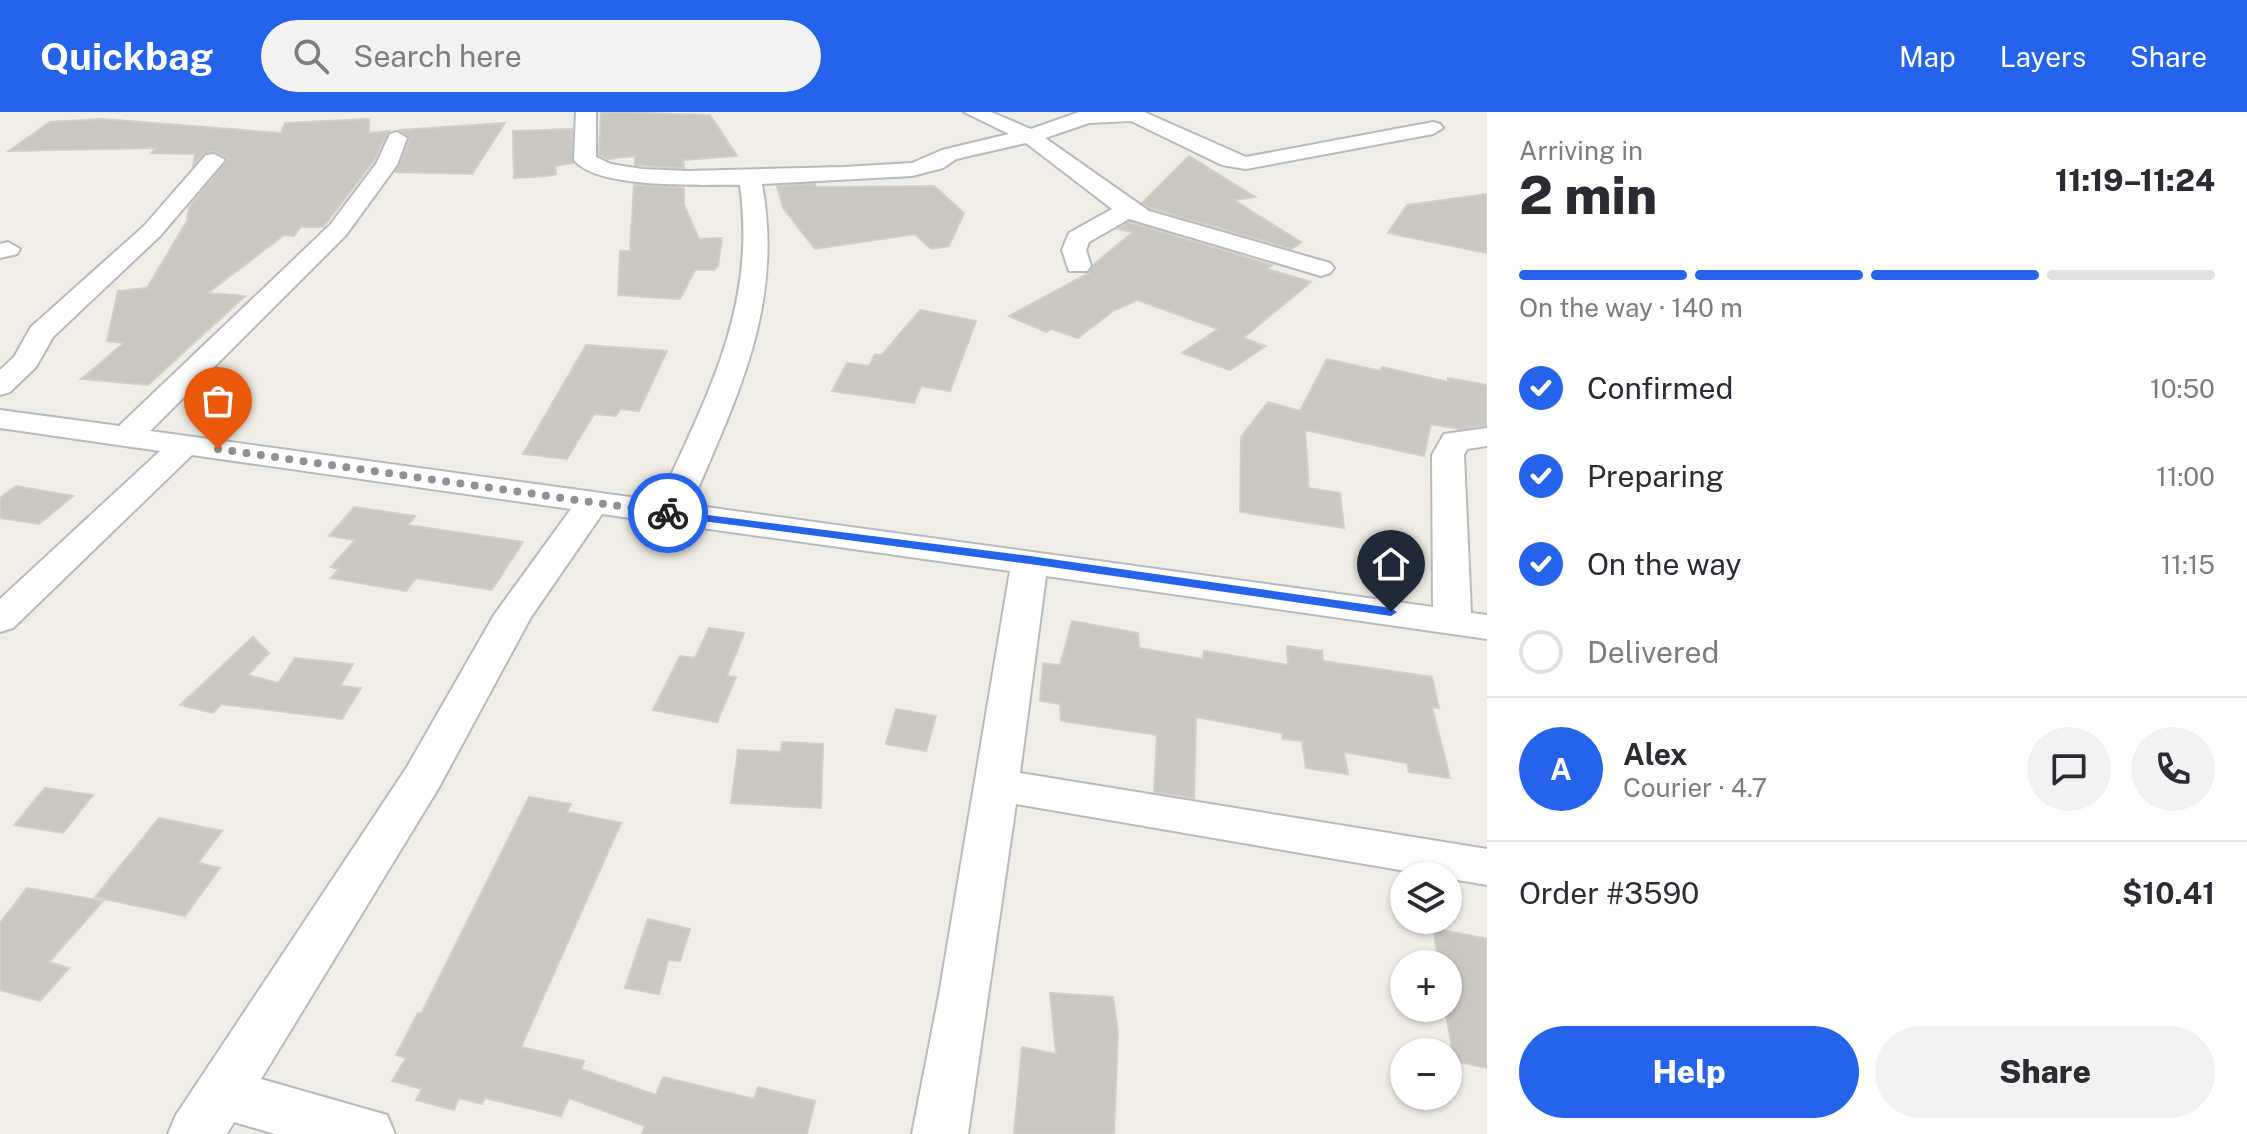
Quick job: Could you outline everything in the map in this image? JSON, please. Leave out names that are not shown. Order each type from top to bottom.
[{"type":"street","points":[[586,112],[585,160],[592,167],[644,177],[912,169],[960,151],[1030,136],[1092,115],[1134,115],[1230,160],[1246,163],[1433,128]]},
{"type":"street","points":[[974,112],[1030,136],[1128,210],[1321,268]]},
{"type":"street","points":[[126,437],[338,230],[386,165],[397,138]]},
{"type":"street","points":[[0,386],[26,361],[41,333],[152,231],[214,160]]},
{"type":"street","points":[[670,514],[718,401],[745,319],[758,257],[757,217],[750,175]]},
{"type":"street","points":[[1078,266],[1074,250],[1078,238],[1128,210]]},
{"type":"street","points":[[0,419],[670,514],[1030,560],[1487,627]]},
{"type":"street","points":[[1452,621],[1448,455],[1455,441],[1487,437]]},
{"type":"street","points":[[0,620],[186,444]]},
{"type":"street","points":[[367,1134],[210,1114],[423,778],[513,615],[593,503]]},
{"type":"street","points":[[940,1134],[1030,560]]},
{"type":"street","points":[[996,785],[1487,867]]},
{"type":"building","points":[[601,112],[710,115],[737,156],[683,160],[684,168],[635,165],[635,156],[608,159],[599,155]]},
{"type":"building","points":[[102,119],[281,133],[285,123],[369,119],[369,133],[389,131],[373,162],[323,227],[301,227],[294,236],[284,235],[208,293],[245,296],[148,385],[81,379],[124,343],[107,341],[118,291],[147,288],[187,221],[189,207],[228,159],[215,151],[206,152],[193,165],[195,154],[151,153],[156,148],[9,151],[50,122]]},
{"type":"building","points":[[505,123],[472,174],[396,172],[410,139],[400,130]]},
{"type":"building","points":[[572,129],[573,163],[555,166],[556,174],[514,178],[513,131]]},
{"type":"building","points":[[1189,156],[1255,197],[1234,200],[1301,242],[1292,249],[1150,208],[1142,203]]},
{"type":"building","points":[[815,184],[816,187],[934,186],[964,213],[949,246],[931,249],[915,234],[815,249],[783,208],[777,186]]},
{"type":"building","points":[[634,185],[684,188],[684,205],[699,239],[722,238],[718,266],[714,270],[695,270],[680,299],[618,295],[620,251],[630,251]]},
{"type":"building","points":[[1487,194],[1487,253],[1388,233],[1407,205]]},
{"type":"building","points":[[1129,222],[1272,265],[1267,269],[1311,282],[1243,338],[1266,346],[1230,370],[1182,353],[1218,329],[1137,300],[1113,311],[1078,338],[1051,329],[1046,332],[1009,316],[1089,273],[1094,264],[1133,232],[1118,229]]},
{"type":"building","points":[[920,310],[976,321],[950,391],[921,386],[914,403],[832,391],[847,363],[869,366],[875,354],[882,355]]},
{"type":"building","points":[[586,345],[667,351],[639,411],[620,409],[616,416],[594,414],[567,459],[523,454]]},
{"type":"building","points":[[1327,359],[1380,371],[1382,367],[1448,382],[1448,378],[1487,385],[1487,425],[1460,429],[1431,424],[1424,456],[1305,430],[1309,488],[1340,493],[1344,528],[1240,512],[1241,437],[1268,402],[1300,411]]},
{"type":"building","points":[[16,486],[73,496],[39,524],[0,518],[0,498]]},
{"type":"building","points":[[354,507],[415,516],[408,525],[523,542],[492,590],[416,578],[406,591],[331,578],[339,569],[331,567],[355,540],[329,536]]},
{"type":"building","points":[[1072,621],[1138,633],[1139,648],[1203,659],[1204,651],[1288,665],[1287,646],[1322,651],[1323,661],[1432,677],[1439,708],[1432,707],[1450,778],[1409,772],[1407,763],[1344,752],[1348,774],[1306,768],[1302,741],[1283,739],[1282,733],[1196,717],[1194,798],[1154,792],[1157,735],[1061,721],[1060,704],[1040,701],[1043,663],[1060,665]]},
{"type":"building","points":[[709,628],[744,633],[727,676],[736,677],[717,722],[653,710],[680,656],[695,658]]},
{"type":"building","points":[[253,637],[269,653],[248,675],[278,683],[295,658],[353,664],[340,686],[361,688],[342,719],[221,704],[213,713],[180,705]]},
{"type":"building","points":[[896,709],[936,716],[926,751],[886,744]]},
{"type":"building","points":[[782,742],[823,744],[821,808],[731,803],[738,750],[781,752]]},
{"type":"building","points":[[45,788],[93,795],[63,833],[14,825]]},
{"type":"building","points":[[529,797],[571,804],[567,812],[621,823],[521,1047],[584,1061],[581,1069],[656,1095],[663,1077],[754,1099],[758,1087],[815,1101],[807,1134],[642,1134],[645,1126],[569,1098],[561,1116],[485,1098],[482,1104],[459,1098],[454,1110],[416,1100],[422,1089],[392,1081],[406,1058],[396,1055],[418,1013],[421,1014]]},
{"type":"building","points":[[159,818],[222,831],[198,863],[220,868],[185,916],[95,897]]},
{"type":"building","points":[[27,888],[103,901],[49,962],[69,968],[40,1001],[0,990],[0,923]]},
{"type":"building","points":[[648,919],[690,929],[680,961],[668,960],[659,994],[625,988]]},
{"type":"building","points":[[1434,934],[1462,934],[1487,939],[1487,1068],[1462,1063],[1462,1038],[1450,1038],[1447,1022],[1462,1022],[1462,950],[1437,950]]},
{"type":"building","points":[[1050,993],[1113,997],[1118,1032],[1114,1134],[1014,1134],[1022,1047],[1056,1054]]},
{"type":"way so far","points":[[218,449],[668,513]]},
{"type":"route","points":[[668,513],[1030,560],[1391,612]]}]
